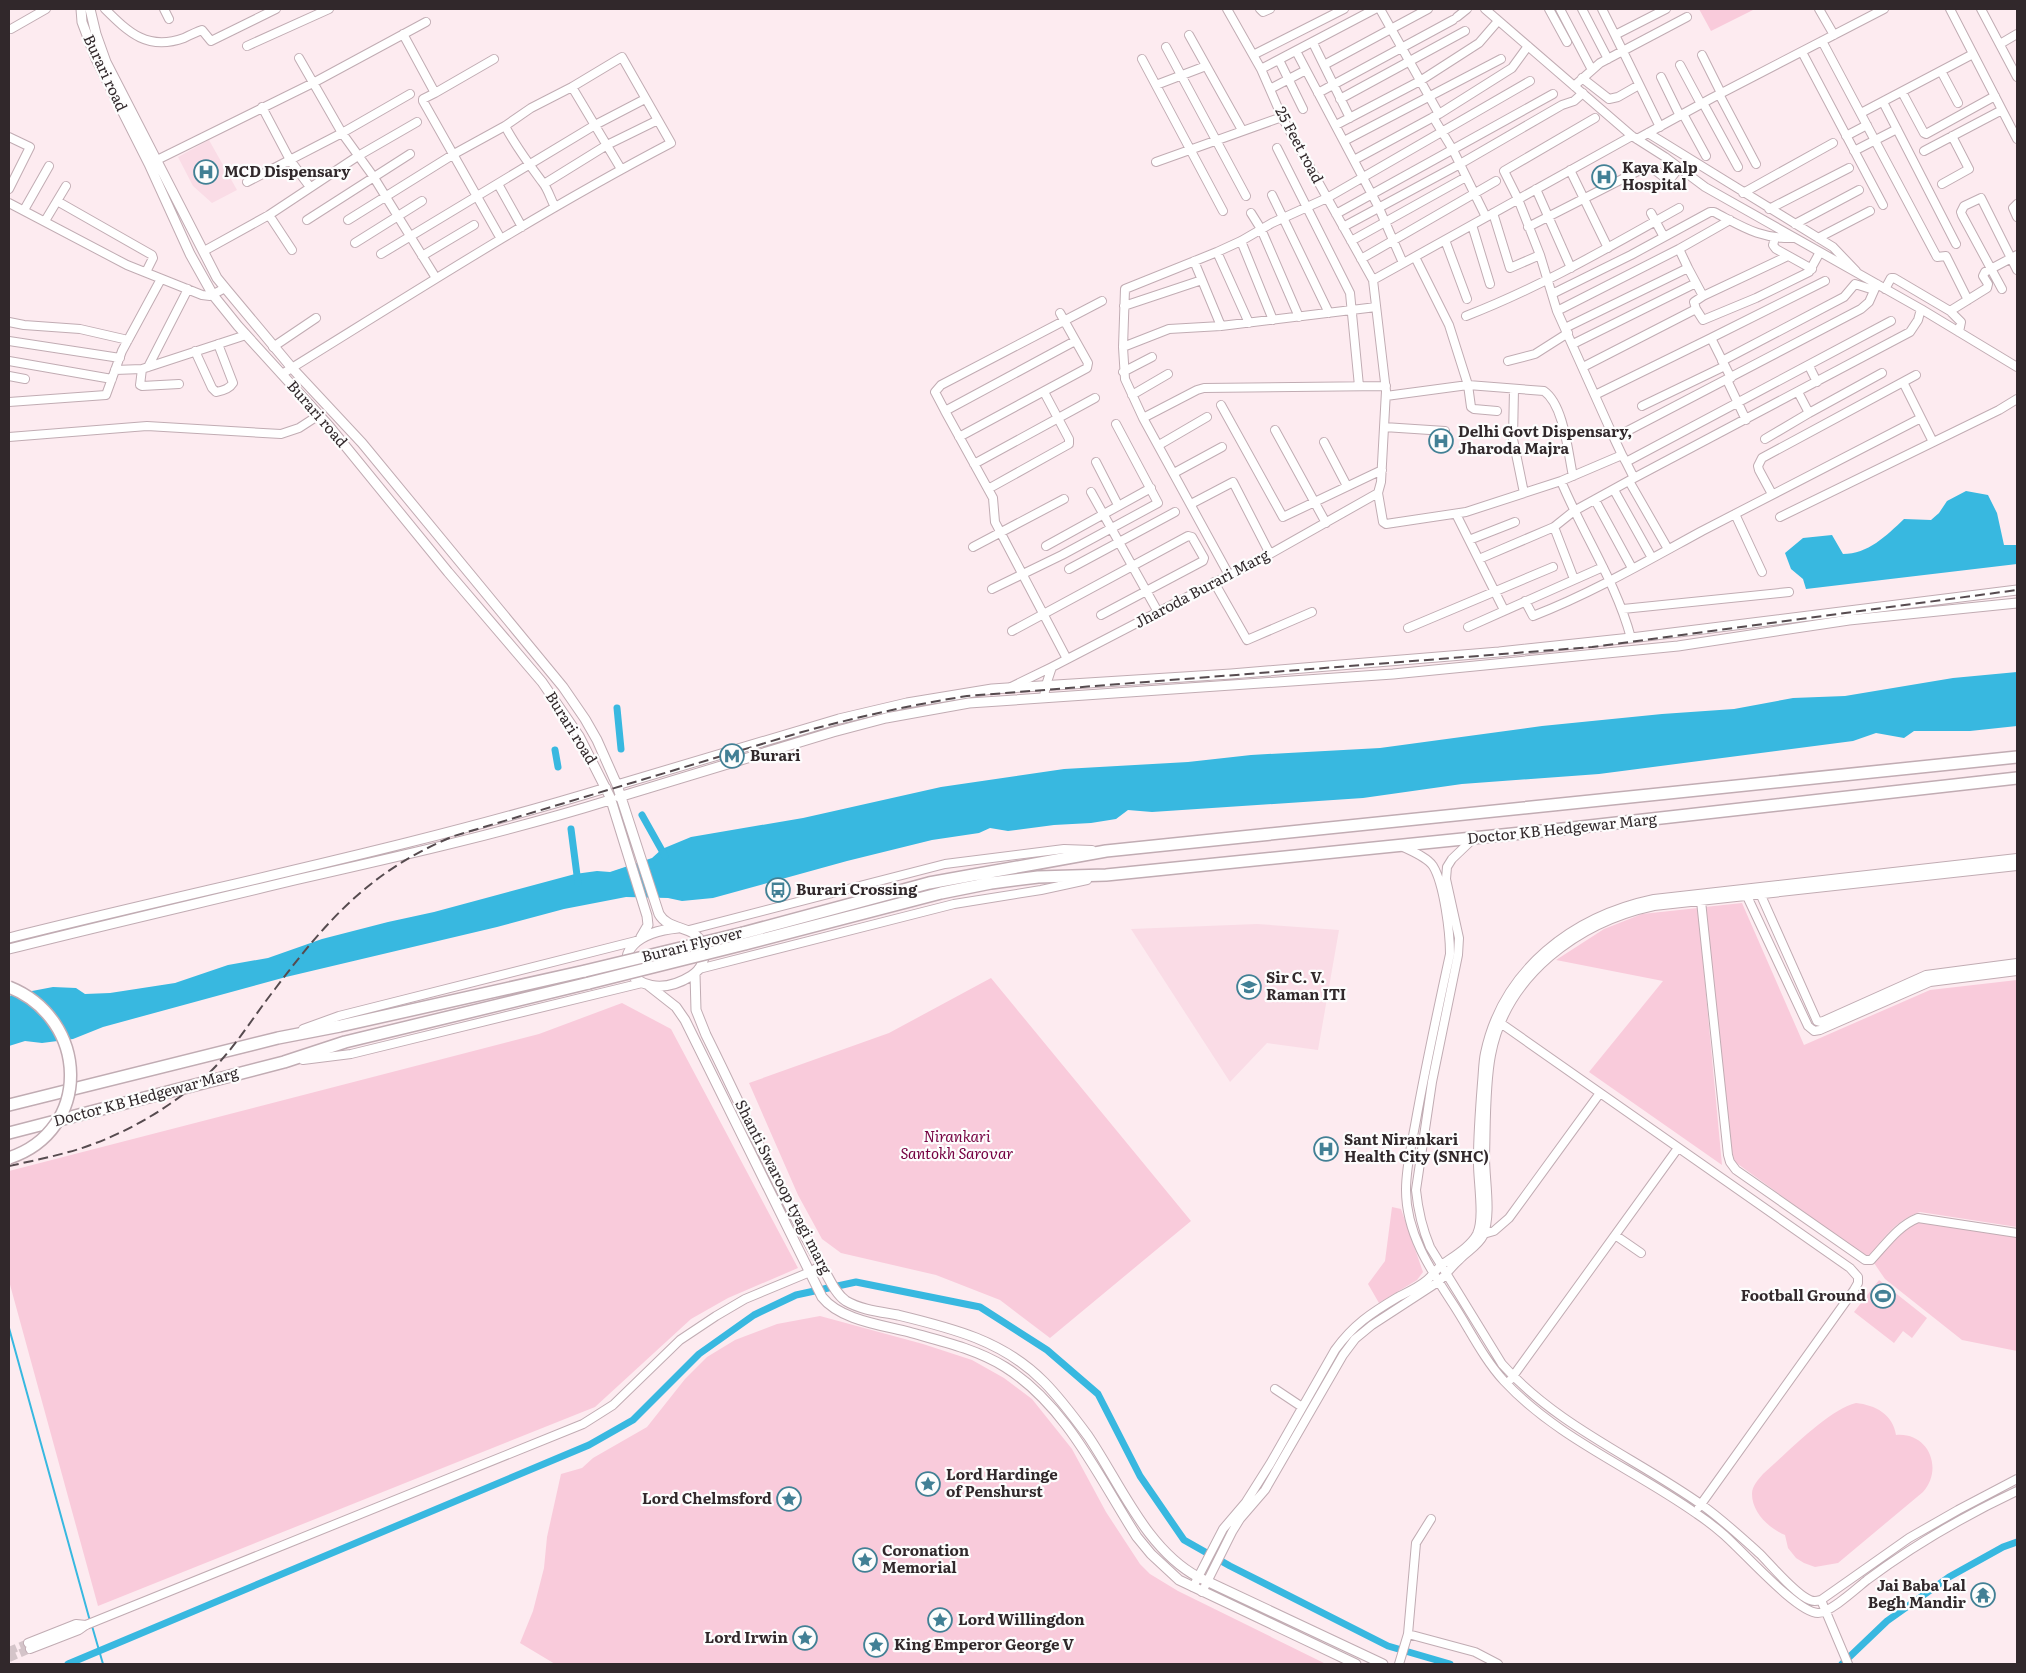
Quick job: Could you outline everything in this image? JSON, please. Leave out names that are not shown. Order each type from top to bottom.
[{"type":"highway","name":"Doctor KB Hedgewar Marg","points":[[1106,851],[2017,757]]},
{"type":"highway","name":"Doctor KB Hedgewar Marg","points":[[1106,875],[1474,838],[2017,778]]},
{"type":"highway","name":"Burari Flyover","points":[[284,1062],[345,1042],[745,944],[941,893],[991,883],[1106,851]]},
{"type":"highway","name":"Burari Flyover","points":[[278,1038],[585,971],[743,933],[929,883],[1036,871],[1106,875]]},
{"type":"highway","points":[[9,987],[35,1002],[50,1016],[62,1034],[68,1051],[71,1069],[70,1087],[56,1123],[43,1139],[32,1147],[9,1158]]},
{"type":"highway","name":"Doctor KB Hedgewar Marg","points":[[9,1105],[278,1038]]},
{"type":"highway","name":"Doctor KB Hedgewar Marg","points":[[9,1133],[284,1062]]},
{"type":"main road","name":"Burari road","points":[[81,9],[82,22],[96,60],[190,254],[213,295],[246,335],[320,415],[448,572],[542,682],[579,736],[606,788],[615,798]]},
{"type":"main road","name":"Burari road","points":[[90,9],[106,62],[217,278],[273,347],[362,443],[563,687],[597,740],[616,785],[615,798]]},
{"type":"main road","points":[[166,202],[176,197]]},
{"type":"main road","points":[[616,785],[839,719],[907,703],[1010,688],[1231,674],[1499,652],[1631,638],[2017,590]]},
{"type":"main road","points":[[9,949],[530,824],[834,732],[886,718],[969,703],[1393,674],[1649,649],[1849,620],[2017,603]]},
{"type":"main road","points":[[9,938],[426,838],[606,788]]},
{"type":"main road","points":[[615,798],[631,834],[658,914],[665,922],[678,928],[689,930],[699,938],[702,944],[704,957],[697,972],[673,985],[645,984],[635,979],[627,964],[630,947],[639,939],[648,925],[648,916],[622,836],[615,798]]},
{"type":"main road","points":[[639,939],[659,931],[678,928]]},
{"type":"main road","name":"Shanti Swaroop tyagi marg","points":[[697,972],[696,1010],[802,1231],[839,1295],[854,1305],[974,1336],[992,1344],[1029,1367],[1062,1402],[1088,1436],[1140,1521],[1171,1559],[1186,1571],[1383,1664]]},
{"type":"main road","name":"Shanti Swaroop tyagi marg","points":[[645,984],[676,1007],[685,1020],[822,1297],[835,1309],[867,1322],[968,1349],[1005,1367],[1031,1387],[1066,1425],[1137,1537],[1151,1554],[1179,1580],[1356,1664]]},
{"type":"street","points":[[11,29],[46,9]]},
{"type":"street","points":[[105,9],[118,23],[137,37],[146,42],[156,43],[184,38],[202,30],[211,41],[276,9]]},
{"type":"street","points":[[164,9],[169,19]]},
{"type":"street","points":[[247,46],[329,9]]},
{"type":"street","name":"25 Feet road","points":[[1227,9],[1261,69],[1282,117],[1372,280],[1386,386],[1382,470],[1378,493],[1383,522],[1386,524],[1456,514]]},
{"type":"street","points":[[1260,9],[1263,12],[1270,9]]},
{"type":"street","points":[[1253,55],[1344,9]]},
{"type":"street","points":[[1261,69],[1375,9]]},
{"type":"street","points":[[1380,9],[1429,97],[1442,132],[1475,195],[1489,215],[1510,268],[1540,256]]},
{"type":"street","points":[[1324,65],[1428,9]]},
{"type":"street","points":[[1318,93],[1455,19],[1467,9]]},
{"type":"street","points":[[1549,9],[1566,42]]},
{"type":"street","points":[[1560,9],[1592,70]]},
{"type":"street","points":[[1582,9],[1608,59]]},
{"type":"street","points":[[1602,9],[1660,127]]},
{"type":"street","points":[[1615,35],[1666,9]]},
{"type":"street","points":[[1819,9],[1834,35]]},
{"type":"street","points":[[1372,280],[1570,170],[1634,137],[1660,127],[1702,103],[1884,9]]},
{"type":"street","points":[[1950,9],[2017,139]]},
{"type":"street","points":[[1981,9],[2017,77]]},
{"type":"street","points":[[1490,10],[1498,21],[1634,137],[1705,187],[1859,274],[1876,287]]},
{"type":"street","points":[[1574,86],[1592,70],[1622,50],[1687,17]]},
{"type":"street","points":[[1336,125],[1420,81],[1480,42],[1498,21]]},
{"type":"street","points":[[157,160],[313,83],[426,22]]},
{"type":"street","points":[[1340,99],[1465,31]]},
{"type":"street","points":[[403,34],[435,93]]},
{"type":"street","points":[[2000,44],[2017,34]]},
{"type":"street","points":[[1189,35],[1242,130]]},
{"type":"street","points":[[1822,41],[1937,257],[1946,256],[1968,300]]},
{"type":"street","points":[[1313,43],[1350,118]]},
{"type":"street","points":[[1354,160],[1436,116],[1513,67],[1528,46]]},
{"type":"street","points":[[1166,47],[1246,196]]},
{"type":"street","points":[[1296,51],[1379,208],[1403,263]]},
{"type":"street","points":[[1802,52],[1883,205]]},
{"type":"street","points":[[1861,113],[1973,54]]},
{"type":"street","points":[[1702,55],[1756,164]]},
{"type":"street","points":[[282,374],[501,239],[621,169],[671,143],[622,57],[572,87],[531,108],[505,126],[454,154],[348,220]]},
{"type":"street","points":[[299,58],[342,134],[373,176],[436,278]]},
{"type":"street","points":[[494,59],[422,101],[501,239]]},
{"type":"street","points":[[1142,59],[1223,211]]},
{"type":"street","points":[[1279,60],[1303,109]]},
{"type":"street","points":[[1344,141],[1501,60]]},
{"type":"street","points":[[1680,65],[1738,167]]},
{"type":"street","points":[[1156,85],[1206,66]]},
{"type":"street","points":[[1270,89],[1306,70]]},
{"type":"street","points":[[1941,71],[1958,103]]},
{"type":"street","points":[[1661,77],[1706,156]]},
{"type":"street","points":[[1582,78],[1609,99],[1639,85]]},
{"type":"street","points":[[1229,575],[1143,418],[1123,372],[1124,291],[1128,287],[1217,252],[1284,217],[1308,208],[1530,81]]},
{"type":"street","points":[[572,87],[621,169]]},
{"type":"street","points":[[1902,92],[1926,134],[1995,96]]},
{"type":"street","points":[[1343,227],[1460,164],[1562,105],[1574,101],[1583,93]]},
{"type":"street","points":[[247,182],[342,134],[410,94]]},
{"type":"street","points":[[1336,214],[1553,94]]},
{"type":"street","points":[[381,254],[595,125],[645,99]]},
{"type":"street","points":[[1883,102],[1956,244]]},
{"type":"street","points":[[262,107],[290,160],[310,187]]},
{"type":"street","points":[[1924,151],[2002,110]]},
{"type":"street","points":[[1156,162],[1282,117]]},
{"type":"street","points":[[1594,118],[1505,169],[1504,173],[1518,199],[1540,256],[1557,311],[1624,458],[1631,479],[1668,549]]},
{"type":"street","points":[[544,184],[607,145],[658,120]]},
{"type":"street","points":[[204,251],[269,215],[358,156],[417,122]]},
{"type":"street","points":[[1846,136],[1867,125]]},
{"type":"street","points":[[505,126],[529,165],[544,184],[555,207]]},
{"type":"street","points":[[1854,151],[1897,129]]},
{"type":"street","points":[[1648,133],[1841,253],[1859,274]]},
{"type":"street","points":[[1942,184],[1969,169],[1952,136]]},
{"type":"street","points":[[9,137],[30,147],[9,189]]},
{"type":"street","points":[[1743,193],[1833,143]]},
{"type":"street","points":[[1278,148],[1347,286],[1352,310],[1359,386]]},
{"type":"street","points":[[307,220],[410,154]]},
{"type":"street","points":[[24,210],[49,166]]},
{"type":"street","points":[[1528,227],[1645,168],[1652,168],[1668,180],[1672,178],[1679,168]]},
{"type":"street","points":[[1769,209],[1849,168]]},
{"type":"street","points":[[1570,170],[1608,248]]},
{"type":"street","points":[[1351,241],[1466,177]]},
{"type":"street","points":[[1361,259],[1475,195],[1496,181]]},
{"type":"street","points":[[498,184],[522,227]]},
{"type":"street","points":[[45,221],[66,186]]},
{"type":"street","points":[[1536,189],[1571,268]]},
{"type":"street","points":[[1795,224],[1859,190]]},
{"type":"street","points":[[1272,195],[1329,313]]},
{"type":"street","points":[[2002,289],[1961,212],[1964,206],[1981,198],[2014,256],[2017,270]]},
{"type":"street","points":[[57,201],[152,256],[146,272]]},
{"type":"street","points":[[356,243],[422,201]]},
{"type":"street","points":[[9,203],[127,264],[202,296],[213,295],[225,288]]},
{"type":"street","points":[[2017,204],[2013,208],[2017,217]]},
{"type":"street","points":[[1466,316],[1506,300],[1571,268],[1679,208]]},
{"type":"street","points":[[1818,238],[1870,211]]},
{"type":"street","points":[[1552,294],[1708,213],[1714,212],[1726,223],[1753,232],[1775,238],[1795,238]]},
{"type":"street","points":[[1251,213],[1299,316]]},
{"type":"street","points":[[1651,213],[1664,237]]},
{"type":"street","points":[[269,215],[292,250]]},
{"type":"street","points":[[1557,311],[1678,250],[1726,223]]},
{"type":"street","points":[[422,256],[474,224]]},
{"type":"street","points":[[1472,225],[1490,284]]},
{"type":"street","points":[[1775,238],[1774,247],[1811,270]]},
{"type":"street","points":[[1446,240],[1467,299]]},
{"type":"street","points":[[1241,241],[1274,320]]},
{"type":"street","points":[[1678,250],[1703,296]]},
{"type":"street","points":[[1217,252],[1249,323]]},
{"type":"street","points":[[1788,256],[1694,302],[1701,318],[1704,320],[1756,298],[1811,270],[1820,252]]},
{"type":"street","points":[[1950,311],[1987,288],[1988,284],[1983,276],[1991,268],[2014,256]]},
{"type":"street","points":[[1415,257],[1449,325],[1468,385],[1470,406],[1472,408],[1497,411]]},
{"type":"street","points":[[1194,261],[1221,326]]},
{"type":"street","points":[[1508,361],[1535,354],[1566,331],[1688,268]]},
{"type":"street","points":[[1885,288],[1891,278],[1894,278],[1950,311],[1961,322],[1959,332]]},
{"type":"street","points":[[9,402],[103,396],[107,394],[128,340],[161,279]]},
{"type":"street","points":[[1124,306],[1202,280]]},
{"type":"street","points":[[1595,395],[1825,281]]},
{"type":"street","points":[[1572,344],[1696,284]]},
{"type":"street","points":[[1642,406],[1724,363],[1849,292],[1853,286],[1858,284],[1885,288],[2017,367]]},
{"type":"street","points":[[1614,438],[1729,379],[1868,303],[1876,287]]},
{"type":"street","points":[[179,384],[140,385],[145,368],[188,289]]},
{"type":"street","points":[[1067,659],[995,522],[994,501],[935,392],[937,388],[1102,301]]},
{"type":"street","points":[[1123,347],[1169,329],[1221,326],[1376,307]]},
{"type":"street","points":[[1583,367],[1696,309]]},
{"type":"street","points":[[1479,559],[1554,527],[1574,512],[1631,479],[1746,420],[1915,328],[1921,309]]},
{"type":"street","points":[[959,437],[1087,368],[1088,364],[1060,313]]},
{"type":"street","points":[[273,347],[316,318]]},
{"type":"street","points":[[1504,610],[1456,514],[1561,481],[1624,458],[1738,403],[1892,321]]},
{"type":"street","points":[[9,322],[24,325],[80,329],[128,340]]},
{"type":"street","points":[[116,370],[145,368],[246,335]]},
{"type":"street","points":[[1710,338],[1724,363],[1746,420]]},
{"type":"street","points":[[944,411],[1075,340]]},
{"type":"street","points":[[9,341],[120,358]]},
{"type":"street","points":[[195,351],[212,388],[216,392],[230,386],[233,382],[218,344]]},
{"type":"street","points":[[1123,372],[1152,358]]},
{"type":"street","points":[[9,361],[112,379]]},
{"type":"street","points":[[1809,366],[1817,382]]},
{"type":"street","points":[[1765,439],[1882,373]]},
{"type":"street","points":[[1132,395],[1168,374]]},
{"type":"street","points":[[1772,494],[1759,470],[1758,466],[1762,458],[1916,375]]},
{"type":"street","points":[[9,376],[24,379]]},
{"type":"street","points":[[1903,382],[1933,442]]},
{"type":"street","points":[[1386,396],[1468,385],[1544,391],[1548,394],[1560,415],[1573,476]]},
{"type":"street","points":[[1143,418],[1204,388],[1386,386]]},
{"type":"street","points":[[1514,389],[1513,439],[1524,493]]},
{"type":"street","points":[[988,489],[1069,444],[1069,439],[1044,392]]},
{"type":"street","points":[[1798,392],[1809,413]]},
{"type":"street","points":[[974,464],[1095,398]]},
{"type":"street","points":[[1780,517],[1999,410],[2017,399]]},
{"type":"street","points":[[1221,405],[1282,516],[1286,516],[1382,470]]},
{"type":"street","points":[[9,437],[147,426],[281,434],[293,431],[320,415]]},
{"type":"street","points":[[1159,445],[1207,417]]},
{"type":"street","points":[[1526,601],[1533,616],[1610,581],[1772,494],[1921,418]]},
{"type":"street","points":[[992,589],[1158,503],[1116,424]]},
{"type":"street","points":[[1384,427],[1445,431]]},
{"type":"street","points":[[1275,430],[1326,523]]},
{"type":"street","points":[[1324,442],[1347,486]]},
{"type":"street","points":[[1174,473],[1222,447]]},
{"type":"street","points":[[1096,462],[1118,505]]},
{"type":"street","points":[[1561,481],[1574,512],[1624,610],[1631,638]]},
{"type":"street","points":[[1191,504],[1233,482],[1270,554]]},
{"type":"street","points":[[1046,546],[1151,488]]},
{"type":"street","points":[[1614,490],[1652,558]]},
{"type":"street","points":[[1090,492],[1158,612]]},
{"type":"street","name":"Jharoda Burari Marg","points":[[1010,688],[1270,554],[1378,493]]},
{"type":"street","points":[[973,547],[1064,499]]},
{"type":"street","points":[[1595,500],[1632,568]]},
{"type":"street","points":[[1070,569],[1175,512]]},
{"type":"street","points":[[1735,514],[1762,572]]},
{"type":"street","points":[[1469,540],[1515,522]]},
{"type":"street","points":[[1554,527],[1574,580]]},
{"type":"street","points":[[1012,632],[1191,536],[1204,558],[1203,561],[1101,615]]},
{"type":"street","points":[[1408,628],[1553,566]]},
{"type":"street","points":[[1468,626],[1603,567]]},
{"type":"street","points":[[1214,582],[1247,640],[1312,612]]},
{"type":"street","points":[[1624,610],[1789,592]]},
{"type":"street","points":[[1044,697],[1052,667]]},
{"type":"street","points":[[1474,838],[1452,859],[1446,872],[1459,938],[1458,955],[1426,1117],[1418,1172],[1417,1207],[1423,1230],[1441,1266],[1490,1346],[1513,1376],[1546,1404],[1592,1436],[1701,1504],[1729,1525],[1809,1600],[1821,1600],[1909,1538],[2017,1480]]},
{"type":"street","points":[[1399,845],[1428,861],[1436,874],[1450,938],[1450,954],[1407,1171],[1407,1209],[1413,1233],[1438,1282],[1481,1351],[1506,1384],[1540,1412],[1586,1445],[1695,1512],[1723,1533],[1803,1608],[1811,1612],[1826,1612],[1888,1564],[1926,1540],[1974,1512],[2017,1492]]},
{"type":"street","points":[[689,930],[946,864],[1064,849],[1106,851]]},
{"type":"street","points":[[1759,891],[2017,858]]},
{"type":"street","points":[[1202,1592],[1206,1564],[1224,1529],[1265,1490],[1343,1355],[1355,1339],[1438,1282],[1447,1275],[1458,1260],[1476,1245],[1487,1222],[1485,1149],[1491,1055],[1506,996],[1523,974],[1543,954],[1585,922],[1631,904],[1654,898],[1759,891],[2017,866]]},
{"type":"street","points":[[1436,874],[1446,872]]},
{"type":"street","points":[[697,972],[954,904],[1040,890],[1106,875]]},
{"type":"street","points":[[1759,891],[1817,1021],[1821,1022],[1926,974],[2017,963]]},
{"type":"street","points":[[1499,1021],[1528,978],[1562,947],[1589,928],[1633,910],[1701,901],[1745,892]]},
{"type":"street","points":[[1745,892],[1808,1026],[1814,1031],[1930,982],[2017,971]]},
{"type":"street","points":[[1701,901],[1728,1155],[1730,1162],[1736,1170],[1865,1260],[1871,1260],[1897,1230],[1907,1222],[1918,1218],[2017,1233]]},
{"type":"street","points":[[278,1038],[339,1016],[639,939]]},
{"type":"street","points":[[591,952],[602,993]]},
{"type":"street","points":[[284,1062],[351,1054],[645,984]]},
{"type":"street","points":[[1499,1021],[1850,1268],[1858,1277],[1858,1283],[1854,1290],[1695,1512]]},
{"type":"street","points":[[1430,1048],[1439,1050]]},
{"type":"street","points":[[1193,1587],[1214,1568],[1246,1502],[1270,1464],[1334,1350],[1348,1332],[1361,1321],[1420,1284],[1479,1236],[1494,1230],[1509,1218],[1600,1093]]},
{"type":"street","points":[[1417,1116],[1426,1117]]},
{"type":"street","points":[[1506,1384],[1678,1148]]},
{"type":"street","points":[[772,1196],[783,1192]]},
{"type":"street","points":[[1615,1235],[1641,1253]]},
{"type":"street","points":[[29,1646],[79,1630],[98,1620],[582,1424],[613,1406],[680,1340],[702,1325],[745,1299],[824,1269]]},
{"type":"street","points":[[1361,1321],[1367,1329]]},
{"type":"street","points":[[1275,1389],[1308,1416]]},
{"type":"street","points":[[1586,1445],[1592,1436]]},
{"type":"street","points":[[1270,1464],[1278,1469]]},
{"type":"street","points":[[1399,1664],[1408,1635],[1416,1543],[1431,1519]]},
{"type":"street","points":[[1821,1600],[1848,1664]]},
{"type":"street","points":[[1408,1635],[1474,1652],[1498,1664]]},
{"type":"shaded area","name":"MCD Dispensary","points":[[209,140],[237,190],[212,203],[193,186],[178,157]]},
{"type":"shaded area","name":"Sir C. V. Raman ITI","points":[[1257,924],[1339,930],[1318,1050],[1267,1043],[1230,1082],[1131,929]]},
{"type":"green space","points":[[1699,9],[1755,9],[1711,31]]},
{"type":"green space","points":[[1742,903],[1804,1045],[1930,990],[2017,980],[2017,1227],[1920,1212],[1898,1224],[1869,1256],[1862,1254],[1735,1162],[1731,1149],[1705,907]]},
{"type":"green space","points":[[1698,908],[1722,1165],[1589,1072],[1663,981],[1556,960],[1604,929],[1642,914]]},
{"type":"green space","name":"Nirankari Santokh Sarovar","points":[[991,978],[1191,1221],[1050,1338],[1000,1300],[936,1275],[841,1253],[822,1239],[798,1195],[749,1083],[889,1033]]},
{"type":"green space","points":[[622,1003],[671,1029],[798,1268],[728,1298],[691,1319],[595,1407],[98,1606],[9,1281],[9,1171],[539,1034]]},
{"type":"green space","points":[[1392,1207],[1401,1209],[1423,1272],[1417,1280],[1379,1303],[1368,1284],[1385,1261]]},
{"type":"green space","points":[[1921,1222],[2017,1237],[2017,1351],[1962,1340],[1885,1279],[1874,1263],[1909,1225]]},
{"type":"green space","name":"Football Ground","points":[[1879,1280],[1927,1318],[1912,1338],[1903,1331],[1894,1343],[1854,1312]]},
{"type":"green space","points":[[820,1316],[923,1344],[972,1360],[1004,1378],[1032,1399],[1072,1449],[1106,1512],[1140,1564],[1150,1574],[1178,1591],[1326,1664],[555,1664],[520,1643],[533,1611],[544,1568],[547,1537],[561,1474],[582,1468],[593,1458],[647,1427],[685,1379],[707,1357],[735,1340],[777,1324]]},
{"type":"green space","points":[[1856,1403],[1876,1408],[1891,1421],[1896,1435],[1917,1439],[1924,1445],[1932,1463],[1932,1473],[1929,1483],[1923,1492],[1838,1563],[1815,1567],[1796,1558],[1788,1548],[1785,1535],[1774,1529],[1758,1514],[1753,1501],[1752,1491],[1763,1474],[1808,1433],[1833,1414]]},
{"type":"water","points":[[1966,491],[1988,495],[1997,513],[2004,545],[2017,545],[2017,564],[1806,589],[1803,579],[1791,569],[1785,553],[1803,538],[1832,535],[1843,554],[1861,551],[1883,538],[1904,519],[1931,520],[1939,513],[1947,501]]},
{"type":"water","points":[[2017,672],[2017,726],[1970,731],[1914,731],[1904,738],[1876,733],[1853,741],[1599,774],[1462,784],[1363,798],[1152,812],[1128,810],[1116,819],[1091,823],[1054,825],[1008,831],[990,828],[979,833],[932,840],[847,861],[713,898],[682,901],[668,898],[626,897],[564,909],[497,927],[286,977],[103,1027],[73,1039],[42,1043],[25,1041],[9,1046],[9,998],[11,995],[53,987],[76,988],[85,994],[110,993],[175,983],[228,965],[268,958],[322,939],[434,912],[575,874],[597,871],[610,872],[652,858],[662,849],[691,837],[803,818],[941,787],[1064,769],[1188,762],[1251,755],[1380,748],[1542,726],[1734,709],[1793,698],[1845,696],[1953,678]]},
{"type":"waterway","points":[[617,708],[621,749]]},
{"type":"waterway","points":[[555,750],[558,767]]},
{"type":"waterway","points":[[642,815],[665,856]]},
{"type":"waterway","points":[[571,829],[578,883]]},
{"type":"waterway","points":[[68,1664],[589,1445],[633,1420],[699,1354],[754,1315],[796,1295],[856,1282],[980,1307],[1047,1350],[1098,1394],[1140,1476],[1184,1540],[1230,1566],[1388,1646],[1450,1664]]},
{"type":"waterway","points":[[9,1328],[90,1621]]},
{"type":"waterway","points":[[1842,1664],[1887,1621],[1949,1577],[2003,1547],[2017,1542]]},
{"type":"waterway","points":[[92,1626],[103,1664]]},
{"type":"tunnel","points":[[9,1651],[28,1643]]},
{"type":"tunnel","points":[[9,1658],[30,1649]]},
{"type":"railway","points":[[9,1166],[62,1154],[97,1143],[148,1118],[180,1097],[209,1073],[227,1053],[294,964],[333,919],[375,881],[425,850],[454,836],[802,732],[925,703],[967,696],[1592,647],[2017,590]]},
{"type":"place","name":"MCD Dispensary","points":[[206,172]]},
{"type":"place","name":"Kaya Kalp Hospital","points":[[1604,177]]},
{"type":"place","name":"Delhi Govt Dispensary, Jharoda Majra","points":[[1441,441]]},
{"type":"place","name":"Burari","points":[[732,756]]},
{"type":"place","name":"Burari Crossing","points":[[778,890]]},
{"type":"place","name":"Sir C. V. Raman ITI","points":[[1249,987]]},
{"type":"place","name":"Sant Nirankari Health City (SNHC)","points":[[1326,1149]]},
{"type":"place","name":"Football Ground","points":[[1883,1296]]},
{"type":"place","name":"Lord Hardinge of Penshurst","points":[[928,1484]]},
{"type":"place","name":"Lord Chelmsford","points":[[789,1499]]},
{"type":"place","name":"Coronation Memorial","points":[[865,1560]]},
{"type":"place","name":"Jai Baba Lal Begh Mandir","points":[[1983,1595]]},
{"type":"place","name":"Lord Willingdon","points":[[940,1620]]},
{"type":"place","name":"Lord Irwin","points":[[805,1638]]},
{"type":"place","name":"King Emperor George V","points":[[876,1645]]}]
